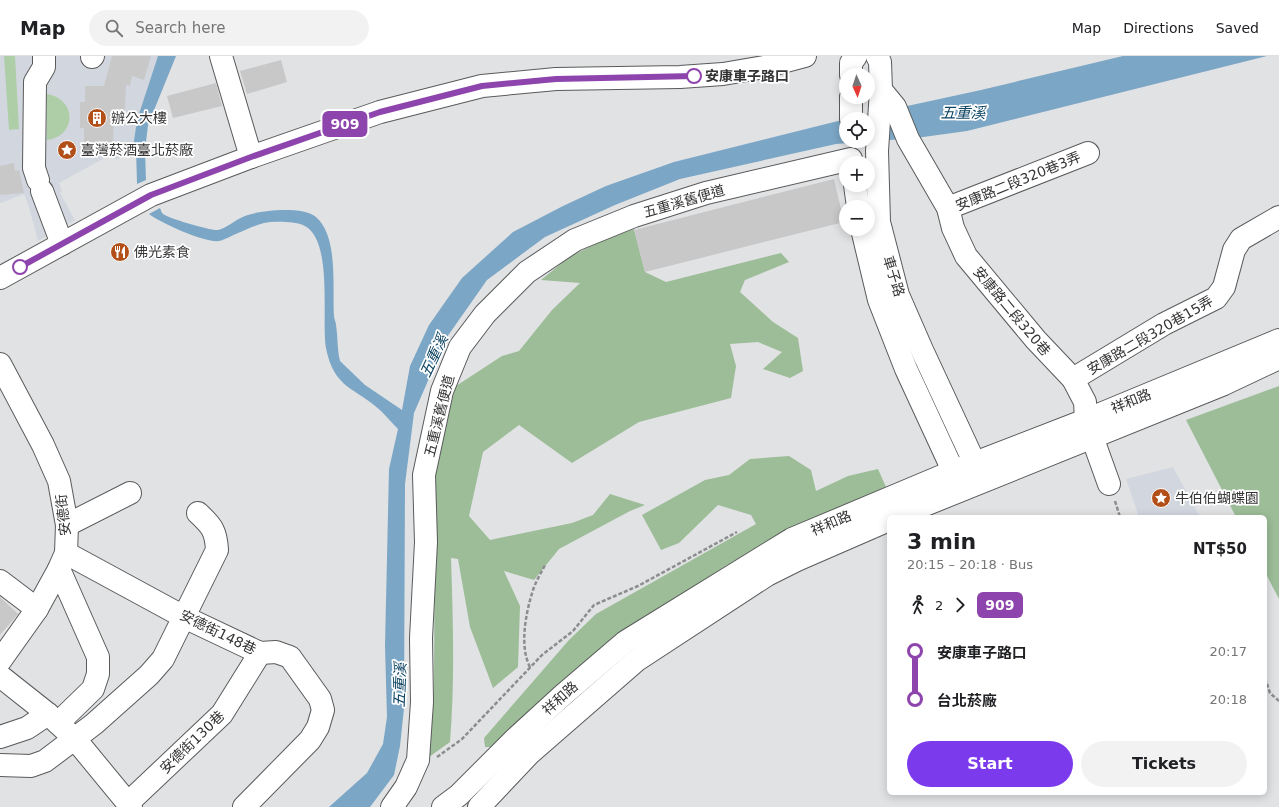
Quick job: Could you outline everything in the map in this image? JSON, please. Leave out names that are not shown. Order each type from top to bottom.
[{"type":"street","points":[[44,56],[44,67],[35,82],[34,168],[62,244]]},
{"type":"street","points":[[221,56],[251,157]]},
{"type":"street","points":[[0,278],[151,195],[251,157],[380,112],[482,86],[556,79],[680,77],[723,74],[764,67],[805,56]]},
{"type":"street","points":[[851,68],[851,64],[856,56]]},
{"type":"street","name":"車子路","points":[[877,56],[880,62],[881,90],[877,151],[879,222],[898,295],[978,472]]},
{"type":"street","name":"安康路二段320巷","points":[[881,90],[895,107],[908,139],[948,208],[953,228],[966,256],[1036,340],[1073,379],[1085,402],[1089,429],[1109,484]]},
{"type":"street","points":[[877,151],[890,142],[908,139]]},
{"type":"street","name":"安康路二段320巷3弄","points":[[948,208],[1088,153]]},
{"type":"street","name":"五重溪舊便道","points":[[392,807],[406,787],[418,760],[422,702],[421,638],[426,542],[424,474],[442,391],[460,347],[485,314],[527,272],[575,240],[634,216],[706,193],[851,154]]},
{"type":"street","name":"安康路二段320巷15弄","points":[[1073,379],[1164,324],[1216,298],[1224,287],[1234,250],[1240,239],[1279,217]]},
{"type":"street","name":"車子路","points":[[864,236],[879,300],[906,369],[958,480]]},
{"type":"street","name":"祥和路","points":[[1089,429],[1279,339]]},
{"type":"street","name":"祥和路","points":[[443,807],[459,795],[516,738],[563,695],[624,642],[792,539],[958,480],[1089,429],[1224,384],[1279,358]]},
{"type":"street","name":"安德街","points":[[0,364],[43,445],[59,481],[67,525],[63,561],[37,609],[0,661]]},
{"type":"street","points":[[1224,384],[1279,366]]},
{"type":"street","name":"祥和路","points":[[898,515],[958,480]]},
{"type":"street","points":[[67,525],[130,493]]},
{"type":"street","points":[[0,765],[31,766],[45,761],[94,724],[163,659],[217,550],[216,535],[212,527],[198,513]]},
{"type":"street","name":"祥和路","points":[[478,807],[529,754],[637,660],[767,575],[797,560],[887,521]]},
{"type":"street","points":[[0,737],[53,719],[93,688],[98,674],[98,657],[63,561]]},
{"type":"street","name":"安德街148巷","points":[[63,561],[260,653],[276,652],[290,657],[320,699],[323,710],[318,727],[310,740],[244,807]]},
{"type":"street","points":[[0,581],[37,609]]},
{"type":"street","name":"安德街130巷","points":[[129,805],[222,714],[260,653]]},
{"type":"street","points":[[0,676],[75,739],[129,805]]},
{"type":"path","points":[[418,760],[432,761],[462,738],[542,655],[573,631],[594,604],[638,586],[737,532]]},
{"type":"path","points":[[530,668],[525,659],[524,633],[533,590],[545,565]]},
{"type":"path","points":[[1267,684],[1270,693],[1279,700]]},
{"type":"shaded area","name":"臺灣菸酒臺北菸廠","points":[[0,56],[158,56],[137,120],[133,151],[116,160],[112,154],[59,183],[62,191],[60,193],[75,220],[38,241],[24,194],[1,203],[0,202]]},
{"type":"shaded area","name":"牛伯伯蝴蝶園","points":[[1173,467],[1199,515],[1138,515],[1126,479]]},
{"type":"green space","points":[[4,56],[15,56],[19,129],[9,130]]},
{"type":"green space","points":[[47,94],[57,97],[64,103],[70,117],[64,132],[57,137],[47,140]]},
{"type":"green space","points":[[634,229],[645,272],[666,282],[781,253],[789,262],[745,280],[740,292],[773,322],[798,338],[803,371],[790,378],[763,369],[782,352],[758,342],[730,344],[736,366],[731,398],[639,422],[572,463],[519,425],[483,452],[469,516],[490,540],[572,523],[593,515],[610,494],[645,505],[630,511],[559,549],[534,580],[504,571],[520,606],[518,667],[493,688],[470,627],[458,559],[451,558],[453,673],[450,742],[429,757],[434,690],[435,477],[445,423],[456,386],[502,356],[519,351],[552,310],[580,283],[541,280],[569,257],[603,240]]},
{"type":"green space","points":[[1279,386],[1279,599],[1267,576],[1267,515],[1235,515],[1186,420]]},
{"type":"green space","points":[[789,456],[811,470],[816,491],[848,476],[878,469],[886,487],[783,535],[727,565],[648,617],[492,747],[485,747],[484,738],[569,640],[596,614],[756,524],[751,515],[718,505],[679,543],[661,550],[642,515],[705,480],[729,475],[750,459]]},
{"type":"water","points":[[158,56],[176,56],[148,125],[145,150],[146,180],[137,184],[136,148],[133,148],[137,120]]},
{"type":"water","name":"五重溪","points":[[1123,56],[1267,56],[967,131],[916,138],[875,141],[875,113],[981,90]]},
{"type":"water","name":"五重溪","points":[[839,121],[839,144],[680,179],[615,205],[545,237],[487,280],[447,337],[414,413],[405,484],[404,708],[400,746],[394,775],[370,807],[329,807],[367,773],[383,744],[387,717],[385,646],[389,469],[398,429],[381,411],[347,386],[334,372],[326,348],[323,262],[319,246],[313,233],[303,225],[289,222],[272,222],[257,225],[219,241],[212,241],[183,232],[149,214],[160,208],[163,214],[214,230],[225,227],[242,217],[261,212],[292,210],[302,211],[316,217],[323,226],[328,237],[331,250],[333,264],[334,317],[340,361],[365,385],[402,410],[410,366],[429,325],[462,278],[513,232],[606,186],[674,162]]},
{"type":"building","points":[[112,56],[151,56],[144,80],[132,76],[130,86],[126,85],[125,109],[114,109],[113,151],[91,151],[91,148],[84,147],[84,128],[80,128],[80,102],[85,102],[85,86],[104,86]]},
{"type":"building","points":[[281,60],[287,82],[247,94],[240,71]]},
{"type":"building","points":[[216,83],[222,106],[173,118],[167,96]]},
{"type":"building","points":[[14,163],[15,171],[19,170],[24,193],[0,195],[0,166]]},
{"type":"building","points":[[834,179],[839,200],[839,223],[645,272],[634,230]]},
{"type":"building","points":[[0,597],[18,614],[0,635]]},
{"type":"bus line","name":"909","points":[[20,267],[151,195],[251,157],[380,112],[482,86],[556,79],[694,76]]},
{"type":"place","name":"安康車子路口","points":[[694,76]]},
{"type":"place","name":"辦公大樓","points":[[97,118]]},
{"type":"place","name":"臺灣菸酒臺北菸廠","points":[[67,150]]},
{"type":"place","name":"佛光素食","points":[[120,252]]},
{"type":"place","name":"牛伯伯蝴蝶園","points":[[1161,498]]}]
